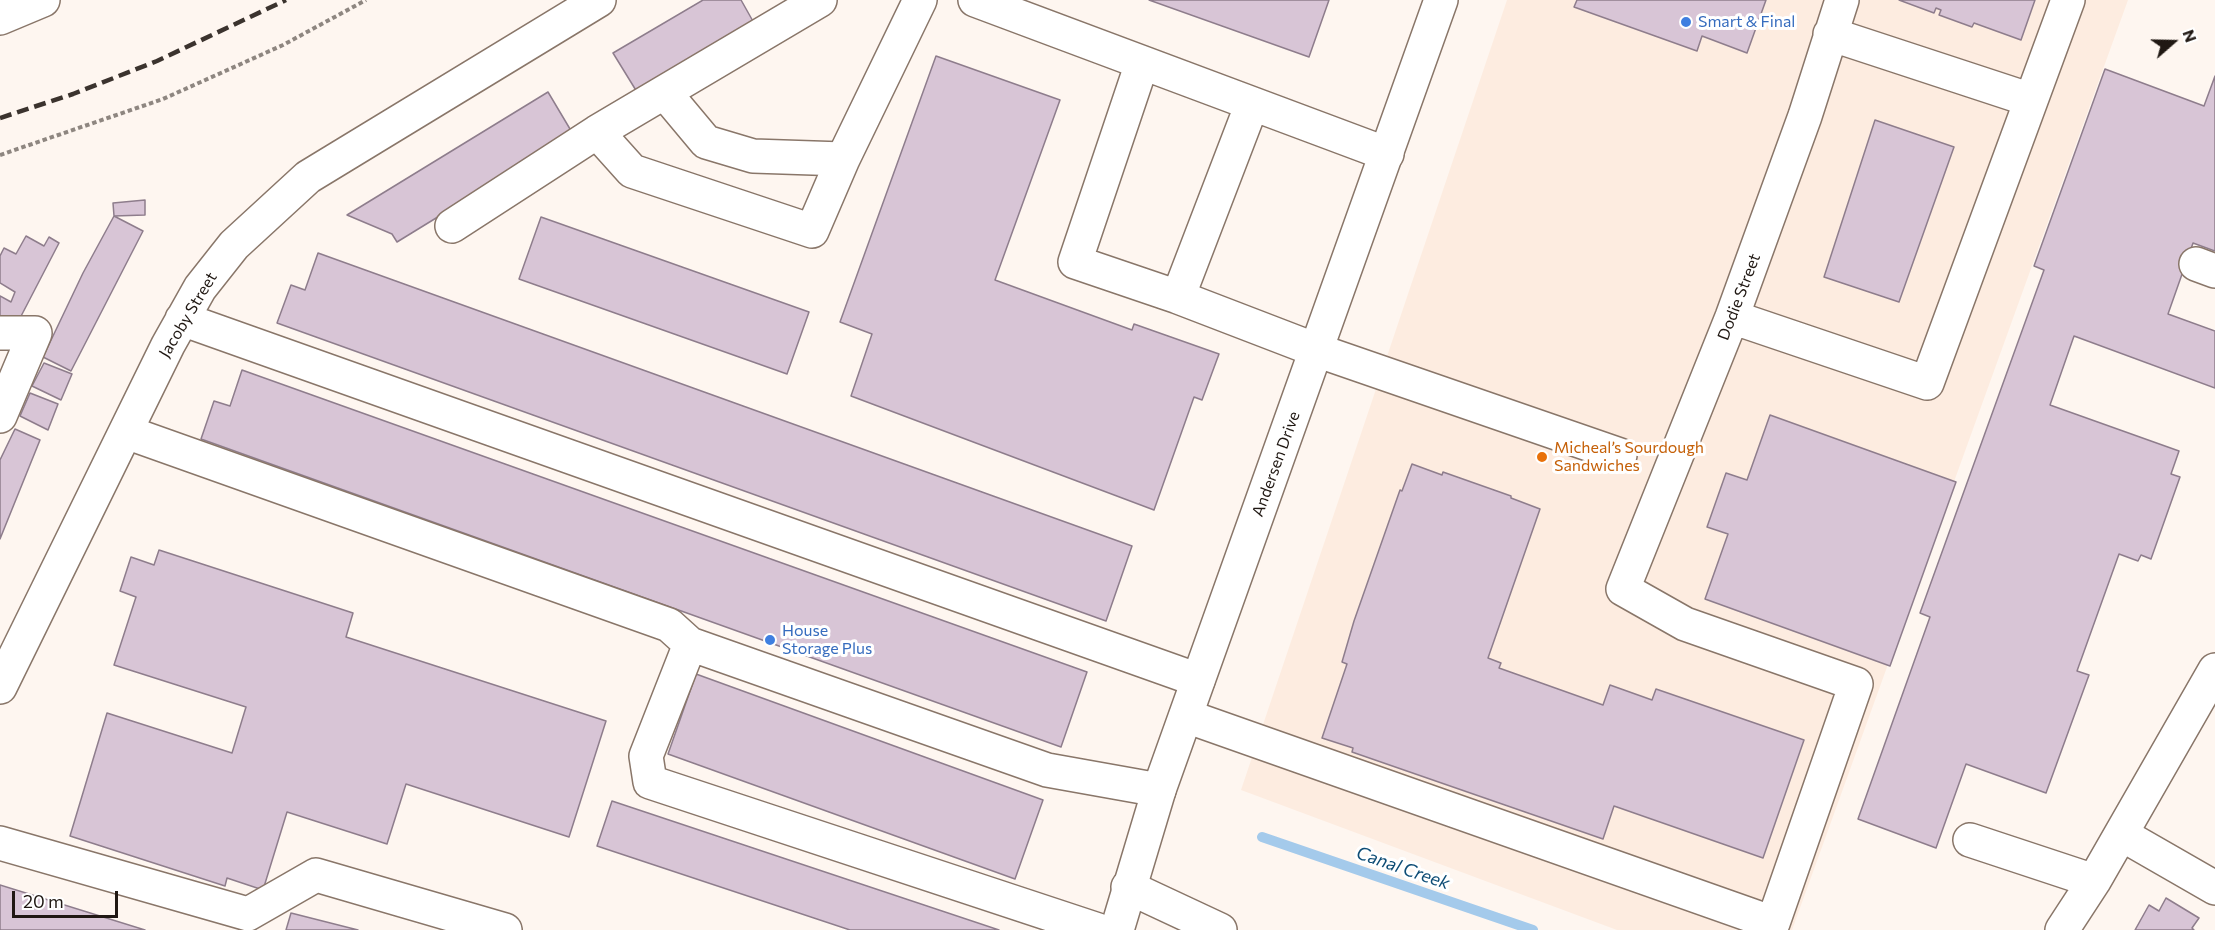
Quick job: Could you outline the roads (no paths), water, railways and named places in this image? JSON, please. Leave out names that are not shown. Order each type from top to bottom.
[{"type":"street","points":[[0,18],[43,0]]},
{"type":"street","name":"Jacoby Street","points":[[0,687],[182,319],[200,288],[234,244],[308,177],[599,0]]},
{"type":"street","points":[[452,226],[597,132],[820,0]]},
{"type":"street","points":[[597,132],[632,171],[812,231],[843,159],[920,0]]},
{"type":"street","points":[[975,0],[1386,154]]},
{"type":"street","name":"Andersen Drive","points":[[1117,930],[1128,887],[1198,680],[1441,0]]},
{"type":"street","name":"Dodie Street","points":[[1186,716],[1773,923],[1856,684],[1685,624],[1623,589],[1731,317],[1805,116],[1842,0]]},
{"type":"street","points":[[1731,317],[1927,383],[2068,0]]},
{"type":"street","points":[[1830,34],[2031,100]]},
{"type":"street","points":[[1142,63],[1075,262],[1178,297],[1316,350],[1620,455]]},
{"type":"street","points":[[665,93],[706,142],[753,156],[843,159]]},
{"type":"street","points":[[1178,297],[1252,104]]},
{"type":"street","points":[[182,319],[1198,680]]},
{"type":"street","points":[[0,333],[35,333],[0,416]]},
{"type":"street","points":[[126,432],[669,625],[690,644],[1047,770],[1160,790]]},
{"type":"street","points":[[690,644],[646,756],[650,782],[1098,930]]},
{"type":"street","points":[[2062,930],[2094,881],[2161,763],[2204,714],[2215,670]]},
{"type":"street","points":[[2121,834],[2215,888]]},
{"type":"street","points":[[1970,840],[2094,881]]},
{"type":"street","points":[[0,843],[53,861],[248,914],[316,875],[505,930]]},
{"type":"street","points":[[1128,887],[1220,930]]},
{"type":"waterway","name":"Canal Creek","points":[[1262,837],[1533,930]]},
{"type":"railway","points":[[0,118],[73,94],[157,61],[286,0]]},
{"type":"place","name":"Smart & Final","points":[[1686,22]]},
{"type":"place","name":"Micheal’s Sourdough Sandwiches","points":[[1542,457]]},
{"type":"place","name":"House Storage Plus","points":[[770,640]]}]
